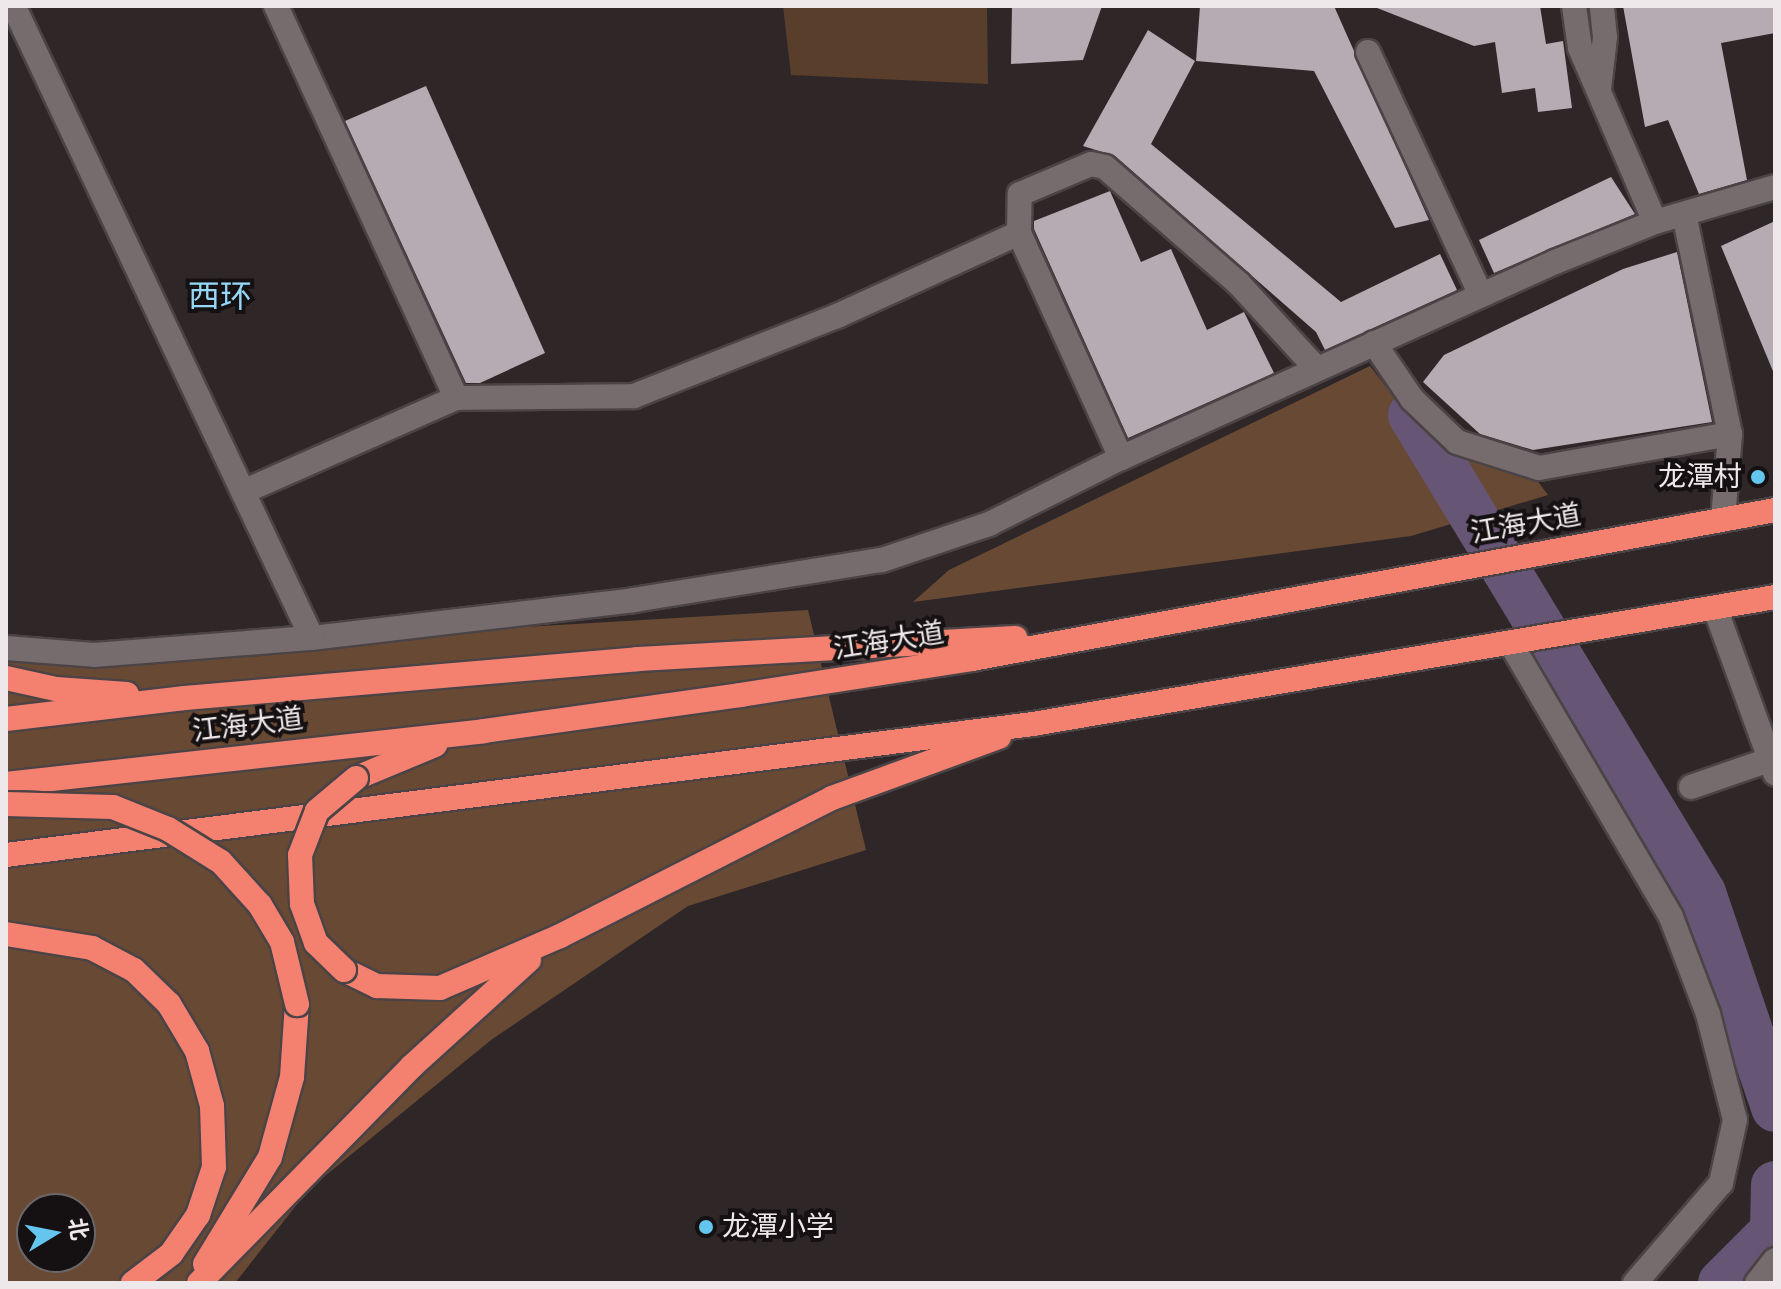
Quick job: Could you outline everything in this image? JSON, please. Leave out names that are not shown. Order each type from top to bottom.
[{"type":"highway","name":"江海大道","points":[[6,784],[484,731],[972,659],[1775,510]]},
{"type":"highway","points":[[6,855],[1033,724],[1775,597]]},
{"type":"highway","points":[[6,719],[185,698],[637,659],[1101,633]]},
{"type":"highway","points":[[6,678],[56,689],[185,698]]},
{"type":"highway","points":[[484,731],[409,753],[356,778],[317,811],[300,855],[302,904],[316,943],[344,970],[377,986],[440,988],[560,936],[832,798],[1033,724]]},
{"type":"highway","points":[[6,804],[113,807],[168,829],[221,862],[260,905],[282,942],[297,1004],[292,1077],[270,1157],[193,1283]]},
{"type":"highway","points":[[6,934],[92,948],[134,970],[169,1004],[197,1051],[212,1106],[214,1167],[198,1215],[171,1254],[133,1283]]},
{"type":"highway","points":[[199,1283],[467,1012],[560,936]]},
{"type":"street","points":[[6,9],[16,6],[312,638]]},
{"type":"street","points":[[276,6],[456,398]]},
{"type":"street","points":[[1574,6],[1580,48],[1655,222]]},
{"type":"street","points":[[1599,96],[1605,37],[1602,6]]},
{"type":"street","points":[[1368,52],[1480,293]]},
{"type":"street","points":[[1121,458],[1019,233],[1020,194],[1091,164],[1105,167],[1239,284],[1317,369]]},
{"type":"street","points":[[6,648],[94,655],[312,638],[634,600],[882,560],[989,524],[1121,458],[1480,293],[1655,222],[1775,187]]},
{"type":"street","points":[[1684,214],[1730,434],[1723,519]]},
{"type":"street","points":[[243,492],[456,398],[634,396],[837,316],[1019,233]]},
{"type":"street","points":[[1374,343],[1412,399],[1457,442],[1539,468],[1730,434]]},
{"type":"street","points":[[1691,787],[1772,766],[1715,608]]},
{"type":"street","points":[[1511,644],[1621,813],[1671,917],[1708,1014],[1735,1120],[1721,1183],[1635,1283]]},
{"type":"street","points":[[1757,1283],[1775,1260]]},
{"type":"shaded area","points":[[783,6],[987,6],[988,84],[791,75]]},
{"type":"shaded area","points":[[1370,366],[1419,429],[1460,455],[1533,475],[1548,495],[1411,536],[913,602],[949,570]]},
{"type":"shaded area","points":[[808,610],[866,850],[688,906],[491,1040],[309,1189],[235,1283],[6,1283],[6,658]]},
{"type":"building","points":[[1012,6],[1102,6],[1083,60],[1011,64]]},
{"type":"building","points":[[1200,6],[1334,6],[1429,220],[1395,228],[1314,71],[1196,61]]},
{"type":"building","points":[[1372,6],[1540,6],[1546,44],[1563,41],[1572,108],[1538,112],[1535,88],[1502,93],[1495,42],[1474,46]]},
{"type":"building","points":[[1623,6],[1775,6],[1775,33],[1721,43],[1747,180],[1699,194],[1668,120],[1645,127]]},
{"type":"building","points":[[1148,30],[1195,61],[1151,144],[1341,302],[1440,254],[1457,290],[1325,350],[1316,332],[1115,156],[1083,146]]},
{"type":"building","points":[[426,86],[545,353],[480,383],[466,383],[345,121]]},
{"type":"building","points":[[1611,177],[1635,214],[1494,273],[1479,240]]},
{"type":"building","points":[[1110,191],[1141,262],[1171,249],[1207,330],[1244,312],[1274,373],[1128,438],[1034,229],[1034,221]]},
{"type":"building","points":[[1775,221],[1775,376],[1721,246]]},
{"type":"building","points":[[1677,252],[1712,422],[1533,450],[1480,434],[1423,382],[1444,355],[1623,269]]},
{"type":"waterway","points":[[1412,415],[1702,893],[1775,1108]]},
{"type":"waterway","points":[[1722,1283],[1774,1231],[1775,1185]]},
{"type":"place","name":"龙潭村","points":[[1758,477]]},
{"type":"place","name":"龙潭小学","points":[[706,1227]]},
{"type":"district","name":"西环","points":[[220,297]]}]
